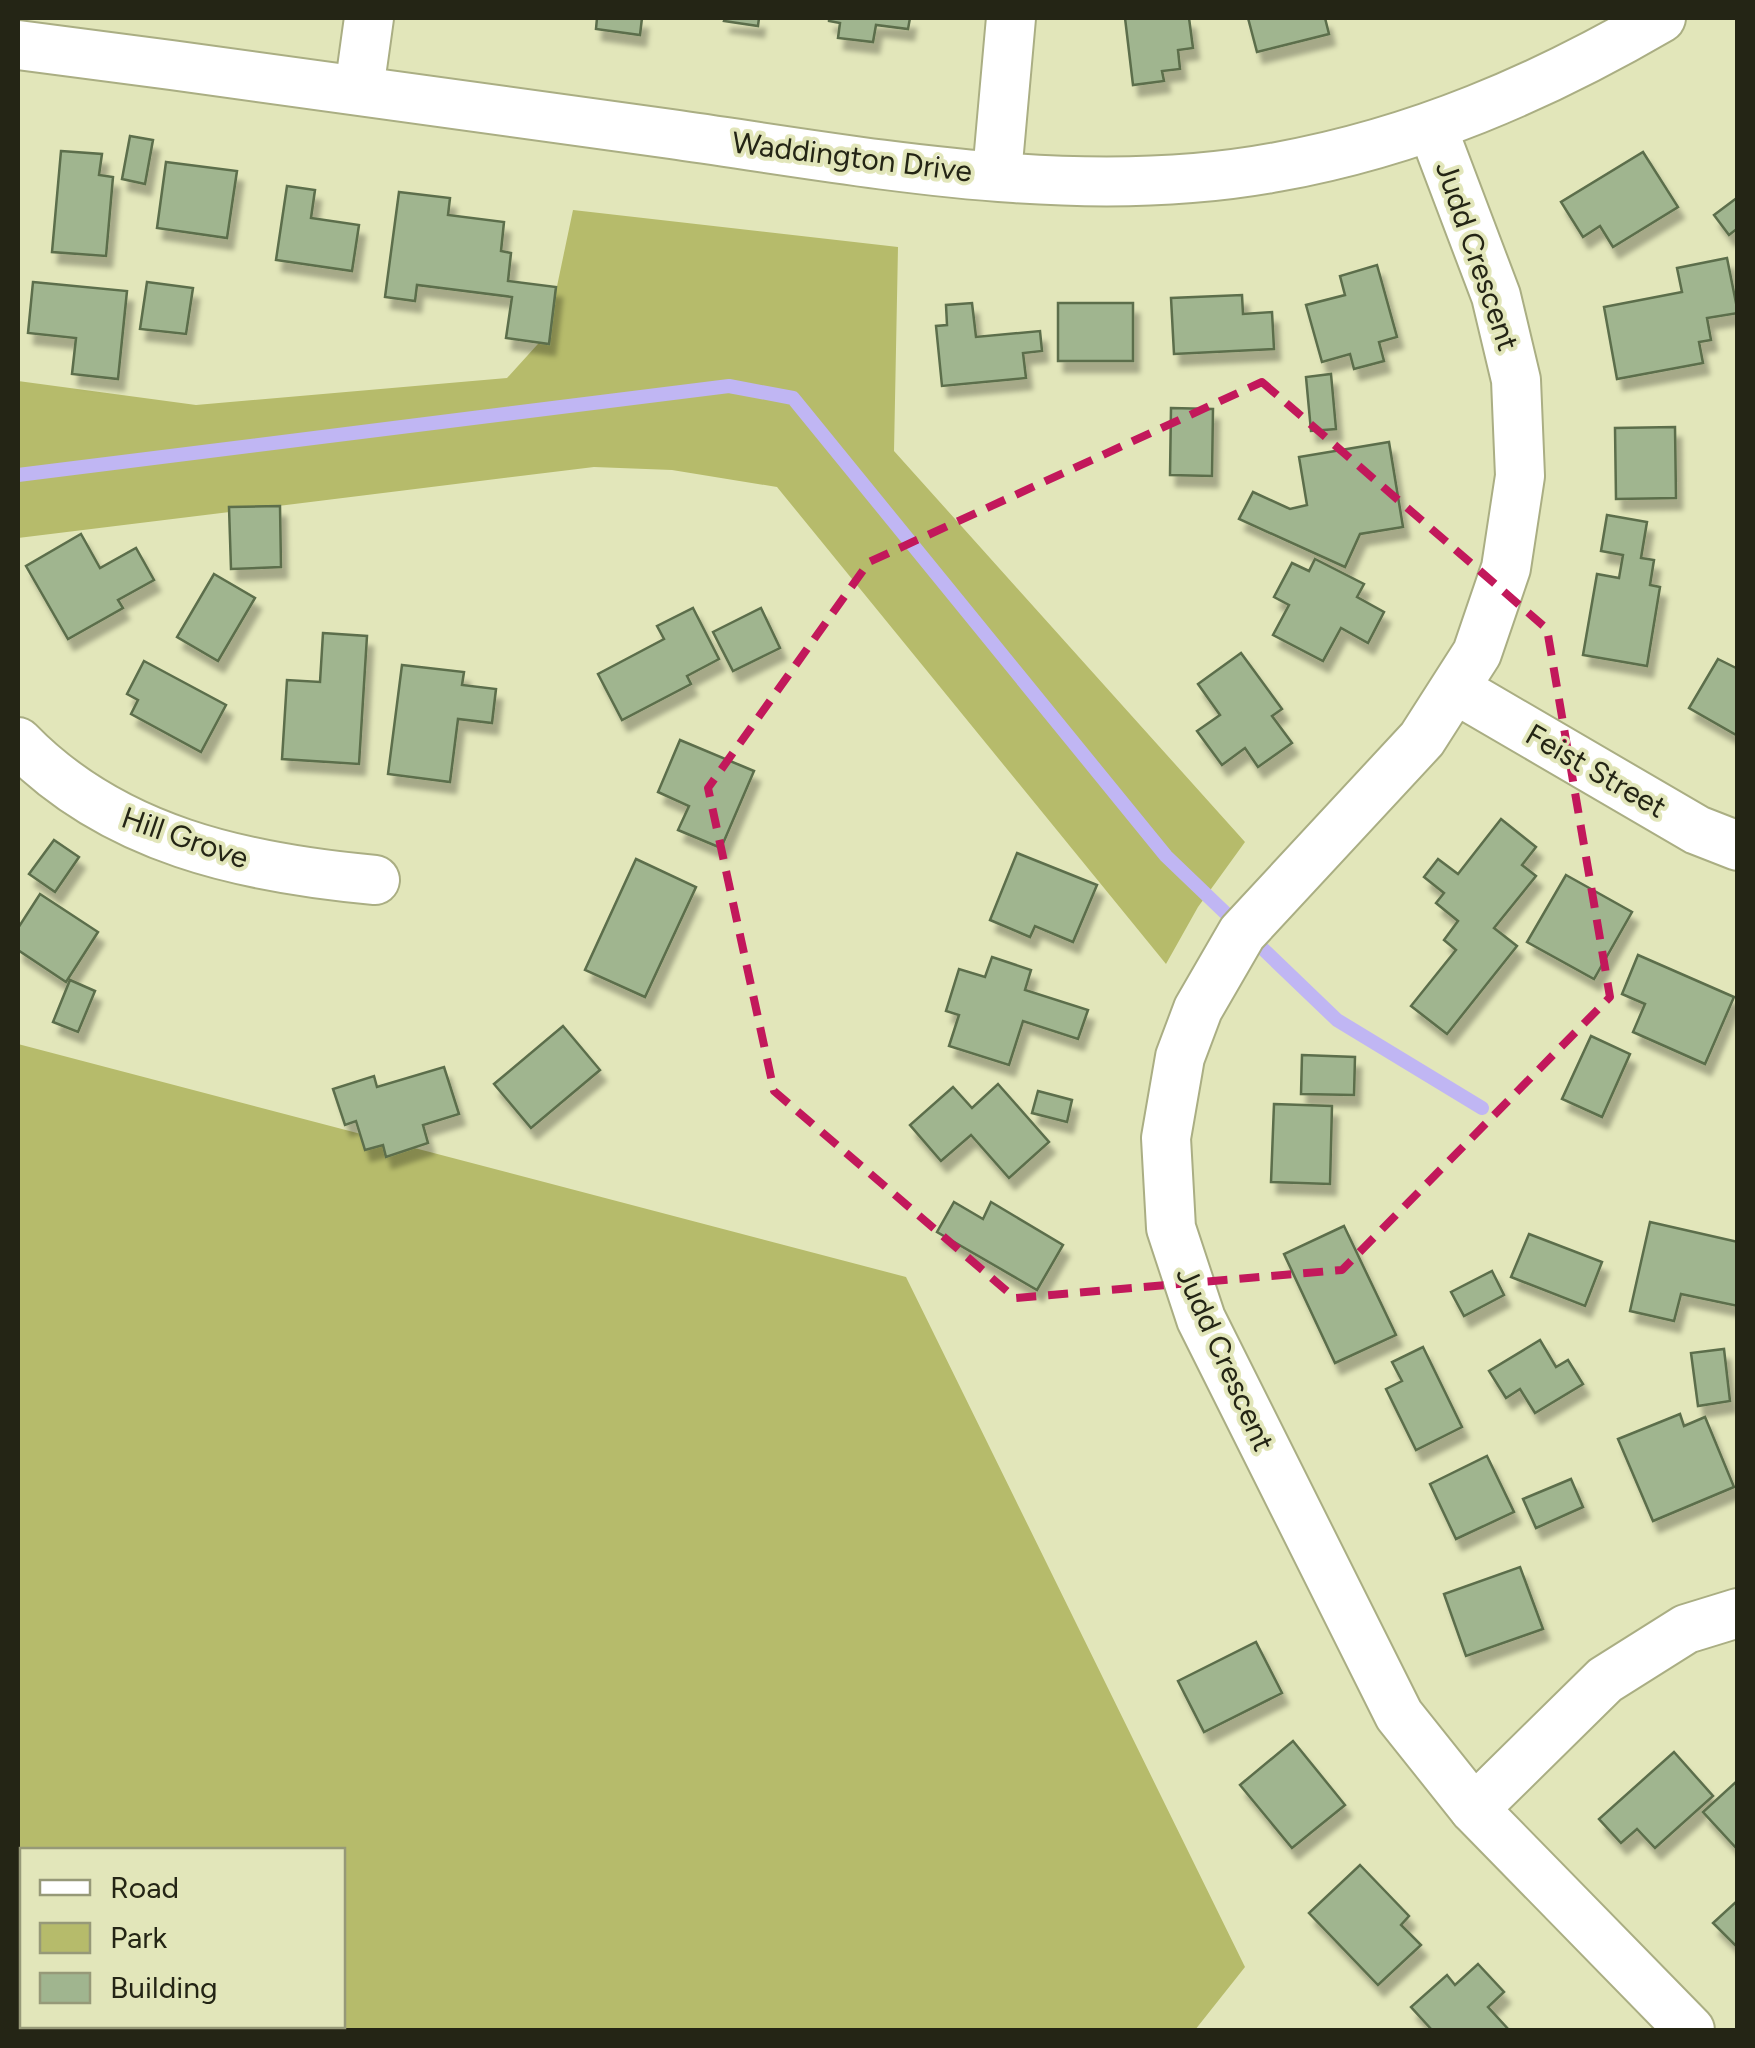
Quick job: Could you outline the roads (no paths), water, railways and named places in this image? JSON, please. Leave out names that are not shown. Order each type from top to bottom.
[{"type":"street","points":[[359,90],[369,18]]},
{"type":"street","points":[[997,174],[1011,18]]},
{"type":"street","name":"Waddington Drive","points":[[18,45],[864,161],[1114,180],[1276,168],[1432,128],[1520,94],[1662,18]]},
{"type":"street","name":"Judd Crescent","points":[[1432,128],[1504,324],[1516,380],[1520,476],[1506,568],[1478,653],[1422,739],[1266,906],[1222,962],[1180,1058],[1166,1138],[1171,1228],[1201,1319],[1400,1715],[1474,1809],[1666,2022]]},
{"type":"street","name":"Feist Street","points":[[1457,690],[1697,830],[1738,846]]},
{"type":"street","name":"Hill Grove","points":[[18,742],[45,770],[88,800],[146,830],[206,852],[294,872],[375,880]]},
{"type":"street","points":[[1474,1809],[1605,1680],[1686,1629],[1738,1613]]},
{"type":"waterway","points":[[18,475],[729,386],[793,398],[1166,856],[1337,1020],[1482,1108]]}]
